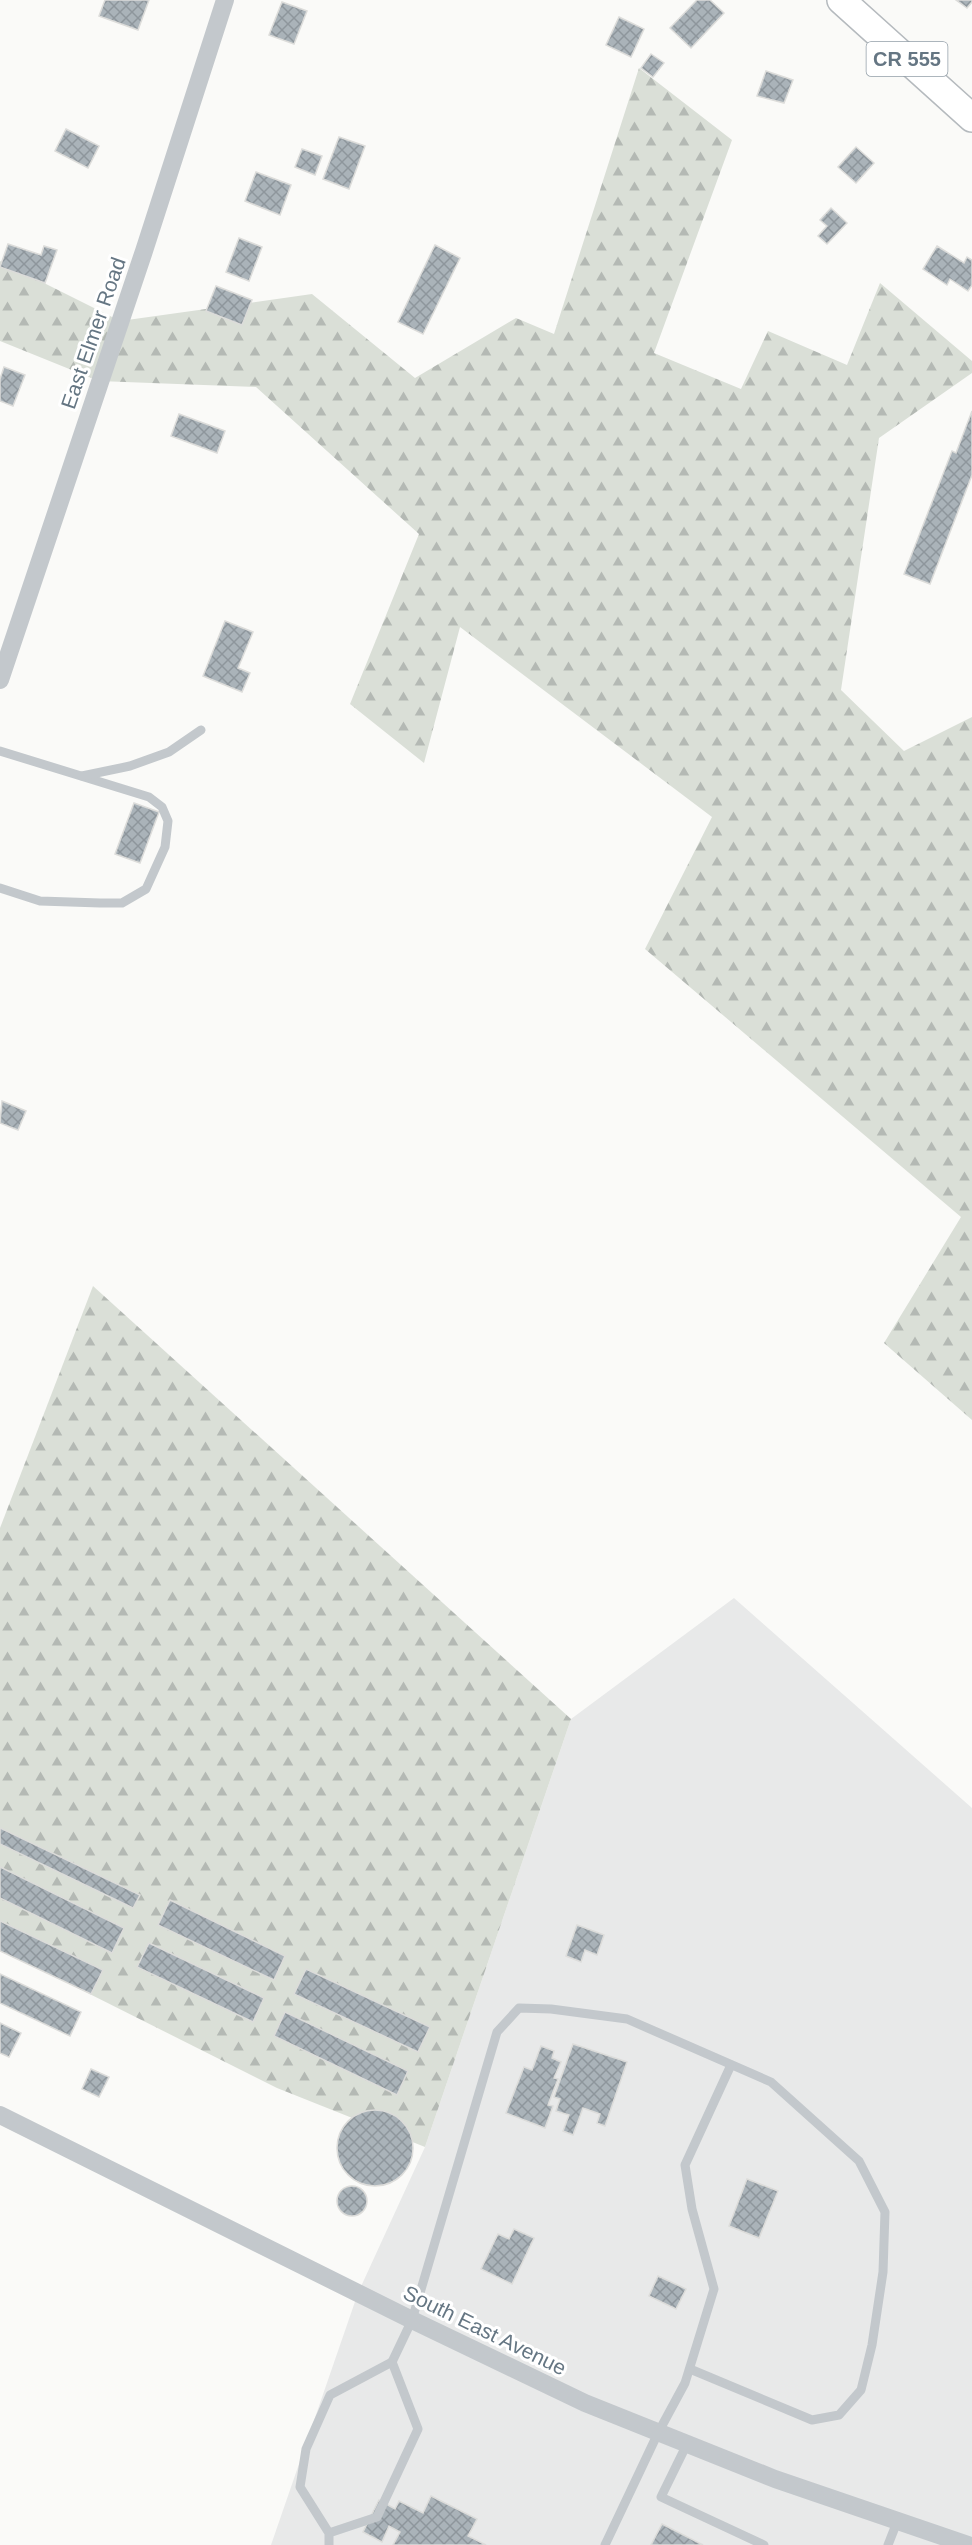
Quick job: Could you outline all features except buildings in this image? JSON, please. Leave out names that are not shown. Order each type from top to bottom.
[{"type":"main road","name":"CR 555","points":[[841,0],[972,118]]},
{"type":"street","name":"East Elmer Road","points":[[0,680],[144,251],[225,0]]},
{"type":"street","name":"South East Avenue","points":[[0,2115],[412,2320],[585,2403],[658,2433],[897,2522],[968,2545]]},
{"type":"lane","points":[[80,776],[130,766],[169,752],[201,730]]},
{"type":"lane","points":[[0,751],[148,797],[162,807],[168,821],[165,848],[146,889],[122,903],[40,901],[0,888]]},
{"type":"lane","points":[[329,2545],[329,2533],[300,2487],[306,2449],[330,2395],[392,2362],[412,2320],[497,2032],[519,2008],[551,2009],[627,2019],[771,2082],[859,2161],[885,2212],[883,2272],[872,2344],[861,2390],[839,2415],[812,2420],[690,2369]]},
{"type":"lane","points":[[605,2545],[658,2433],[686,2383],[714,2289],[692,2208],[685,2165],[731,2065]]},
{"type":"lane","points":[[329,2533],[377,2517],[418,2429],[392,2362]]},
{"type":"lane","points":[[687,2444],[661,2497],[764,2545]]},
{"type":"lane","points":[[888,2545],[897,2522]]},
{"type":"shaded area","points":[[734,1598],[972,1808],[972,2545],[271,2545],[358,2293],[425,2147],[571,1719]]},
{"type":"green space","points":[[639,68],[732,140],[654,353],[741,389],[768,331],[847,365],[880,283],[972,361],[972,373],[879,438],[841,690],[904,751],[972,717],[972,1420],[884,1343],[961,1217],[645,949],[712,817],[460,627],[424,763],[350,704],[419,534],[256,387],[99,381],[0,341],[0,261],[120,321],[312,294],[415,378],[516,318],[554,334]]},
{"type":"green space","points":[[93,1286],[571,1719],[425,2147],[277,2088],[0,1949],[0,1528]]}]
